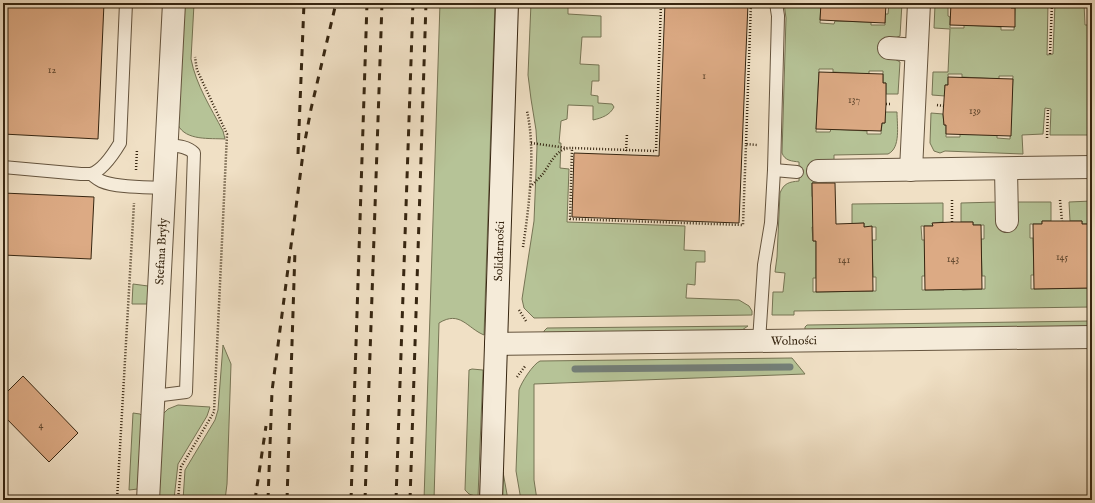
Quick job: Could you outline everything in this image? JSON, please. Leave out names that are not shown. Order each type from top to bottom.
[{"type":"street","name":"Stefana Bryły","points":[[148,500],[174,3]]},
{"type":"street","name":"Solidarności","points":[[491,500],[507,3]]},
{"type":"street","points":[[911,170],[919,3]]},
{"type":"street","points":[[889,48],[916,50]]},
{"type":"street","points":[[808,171],[1092,167]]},
{"type":"street","points":[[1006,169],[1007,221]]},
{"type":"street","name":"Wolności","points":[[496,344],[1092,337]]},
{"type":"lane","points":[[3,167],[91,174],[100,168],[113,155],[120,143],[126,3]]},
{"type":"lane","points":[[759,341],[764,265],[771,223],[774,170],[778,16],[776,3]]},
{"type":"lane","points":[[154,396],[186,392],[194,153],[185,147],[167,145]]},
{"type":"lane","points":[[774,170],[808,171]]},
{"type":"lane","points":[[91,174],[106,183],[135,187],[165,188]]},
{"type":"path","points":[[531,143],[567,148],[656,151],[661,3]]},
{"type":"path","points":[[572,148],[570,219],[743,226],[751,3]]},
{"type":"path","points":[[1050,54],[1052,3]]},
{"type":"path","points":[[178,500],[181,467],[214,412],[227,134],[197,70],[195,51]]},
{"type":"path","points":[[1048,109],[1048,138]]},
{"type":"path","points":[[626,151],[627,134]]},
{"type":"path","points":[[117,500],[137,143]]},
{"type":"path","points":[[746,144],[774,146]]},
{"type":"path","points":[[530,187],[557,153],[567,148]]},
{"type":"path","points":[[952,200],[952,222]]},
{"type":"path","points":[[1060,200],[1062,221]]},
{"type":"green space","points":[[440,3],[495,3],[484,335],[458,319],[446,319],[439,323],[434,500],[424,500]]},
{"type":"green space","points":[[531,3],[568,3],[568,14],[601,16],[601,37],[582,37],[580,64],[599,65],[599,81],[592,81],[591,95],[598,96],[598,103],[612,104],[614,107],[605,116],[593,120],[593,106],[568,105],[567,119],[561,121],[559,143],[561,143],[560,168],[569,169],[567,222],[685,226],[684,250],[705,251],[705,262],[696,262],[695,285],[687,284],[686,298],[739,300],[749,306],[752,311],[752,315],[534,318],[524,308],[522,299],[534,221],[537,147],[528,75]]},
{"type":"green space","points":[[784,3],[821,3],[820,23],[834,24],[835,21],[871,22],[871,25],[885,25],[885,14],[888,14],[889,3],[902,3],[900,36],[895,38],[893,58],[900,62],[898,94],[886,94],[886,83],[883,83],[883,71],[869,71],[869,74],[833,72],[833,69],[819,69],[816,132],[830,132],[831,129],[867,131],[867,134],[881,134],[882,123],[885,123],[885,112],[897,112],[898,129],[895,147],[888,154],[834,155],[834,162],[826,183],[812,183],[812,196],[824,227],[812,227],[813,241],[816,241],[816,278],[813,278],[813,292],[876,291],[876,277],[873,277],[872,240],[876,240],[876,227],[864,227],[864,223],[852,224],[852,204],[943,203],[943,222],[933,223],[933,226],[921,226],[922,240],[925,240],[925,276],[922,276],[922,290],[944,290],[944,285],[963,290],[985,289],[985,276],[982,276],[981,239],[984,239],[984,225],[973,225],[973,222],[961,222],[961,203],[998,202],[997,225],[1017,225],[1016,202],[1051,202],[1051,221],[1042,221],[1042,224],[1030,224],[1030,238],[1033,238],[1034,275],[1031,275],[1031,289],[1092,288],[1092,307],[794,311],[794,315],[772,315],[773,292],[783,292],[785,273],[775,272],[780,193],[783,187],[787,184],[799,181],[799,162],[787,159],[782,153],[786,18]]},
{"type":"green space","points":[[1011,3],[1048,3],[1047,55],[1053,54],[1055,3],[1084,3],[1085,25],[1092,25],[1092,135],[1050,135],[1051,109],[1045,108],[1043,134],[1022,135],[1023,154],[945,151],[940,153],[934,151],[930,143],[931,113],[943,114],[944,125],[946,125],[946,137],[960,137],[960,134],[997,135],[997,138],[1010,139],[1013,76],[999,76],[999,79],[962,77],[962,74],[948,74],[948,85],[945,85],[945,96],[932,95],[933,72],[948,72],[950,29],[934,28],[935,5],[948,5],[950,28],[964,28],[964,25],[1001,27],[1001,30],[1014,30],[1015,8],[1011,8]]},
{"type":"green space","points":[[194,4],[191,59],[193,69],[200,87],[223,131],[225,139],[199,138],[192,136],[187,134],[178,125],[184,5]]},
{"type":"green space","points":[[1092,201],[1092,224],[1082,224],[1082,221],[1070,221],[1069,202]]},
{"type":"green space","points":[[133,284],[149,287],[147,304],[132,304]]},
{"type":"green space","points":[[1092,321],[1092,326],[805,330],[807,325]]},
{"type":"green space","points":[[748,326],[739,332],[544,334],[544,331],[547,328]]},
{"type":"green space","points":[[223,345],[231,364],[227,484],[225,500],[183,500],[185,470],[215,420],[218,410]]},
{"type":"green space","points":[[792,358],[805,374],[534,384],[534,480],[537,500],[521,500],[516,471],[519,390],[528,374],[540,361]]},
{"type":"green space","points":[[469,370],[483,370],[478,497],[469,494],[465,490]]},
{"type":"green space","points":[[178,405],[210,407],[207,416],[178,464],[174,499],[162,499],[158,496],[163,414],[168,409]]},
{"type":"green space","points":[[133,413],[140,414],[142,416],[138,489],[129,490]]},
{"type":"green space","points":[[503,472],[508,500],[502,500]]},
{"type":"building","points":[[3,3],[104,3],[98,139],[3,134]]},
{"type":"building","points":[[665,3],[748,3],[739,223],[572,217],[574,153],[659,156]]},
{"type":"building","points":[[821,3],[886,3],[885,23],[820,20]]},
{"type":"building","points":[[951,3],[1011,3],[1011,8],[1015,8],[1015,27],[950,25]]},
{"type":"building","points":[[819,72],[883,74],[883,83],[886,83],[886,104],[885,123],[882,123],[881,131],[816,129]]},
{"type":"building","points":[[948,77],[1013,79],[1011,136],[946,134],[946,125],[944,125],[943,114],[945,85],[948,85]]},
{"type":"building","points":[[812,183],[835,183],[836,224],[864,223],[864,227],[872,226],[873,291],[816,292],[816,241],[813,241]]},
{"type":"building","points":[[3,193],[94,197],[91,259],[3,255]]},
{"type":"building","points":[[1042,221],[1082,221],[1082,224],[1090,224],[1091,288],[1034,289],[1033,224],[1042,224]]},
{"type":"building","points":[[973,222],[973,225],[981,225],[982,289],[925,290],[924,226],[933,226],[932,223]]},
{"type":"building","points":[[23,376],[78,433],[49,462],[3,415],[3,396]]},
{"type":"waterway","points":[[575,369],[790,367]]},
{"type":"railway","points":[[298,154],[304,3]]},
{"type":"railway","points":[[268,500],[272,391],[304,146],[311,109],[336,3]]},
{"type":"railway","points":[[351,500],[367,3]]},
{"type":"railway","points":[[365,500],[382,3]]},
{"type":"railway","points":[[396,500],[413,3]]},
{"type":"railway","points":[[410,500],[426,3]]},
{"type":"railway","points":[[287,500],[295,250]]},
{"type":"railway","points":[[255,500],[266,426]]}]
